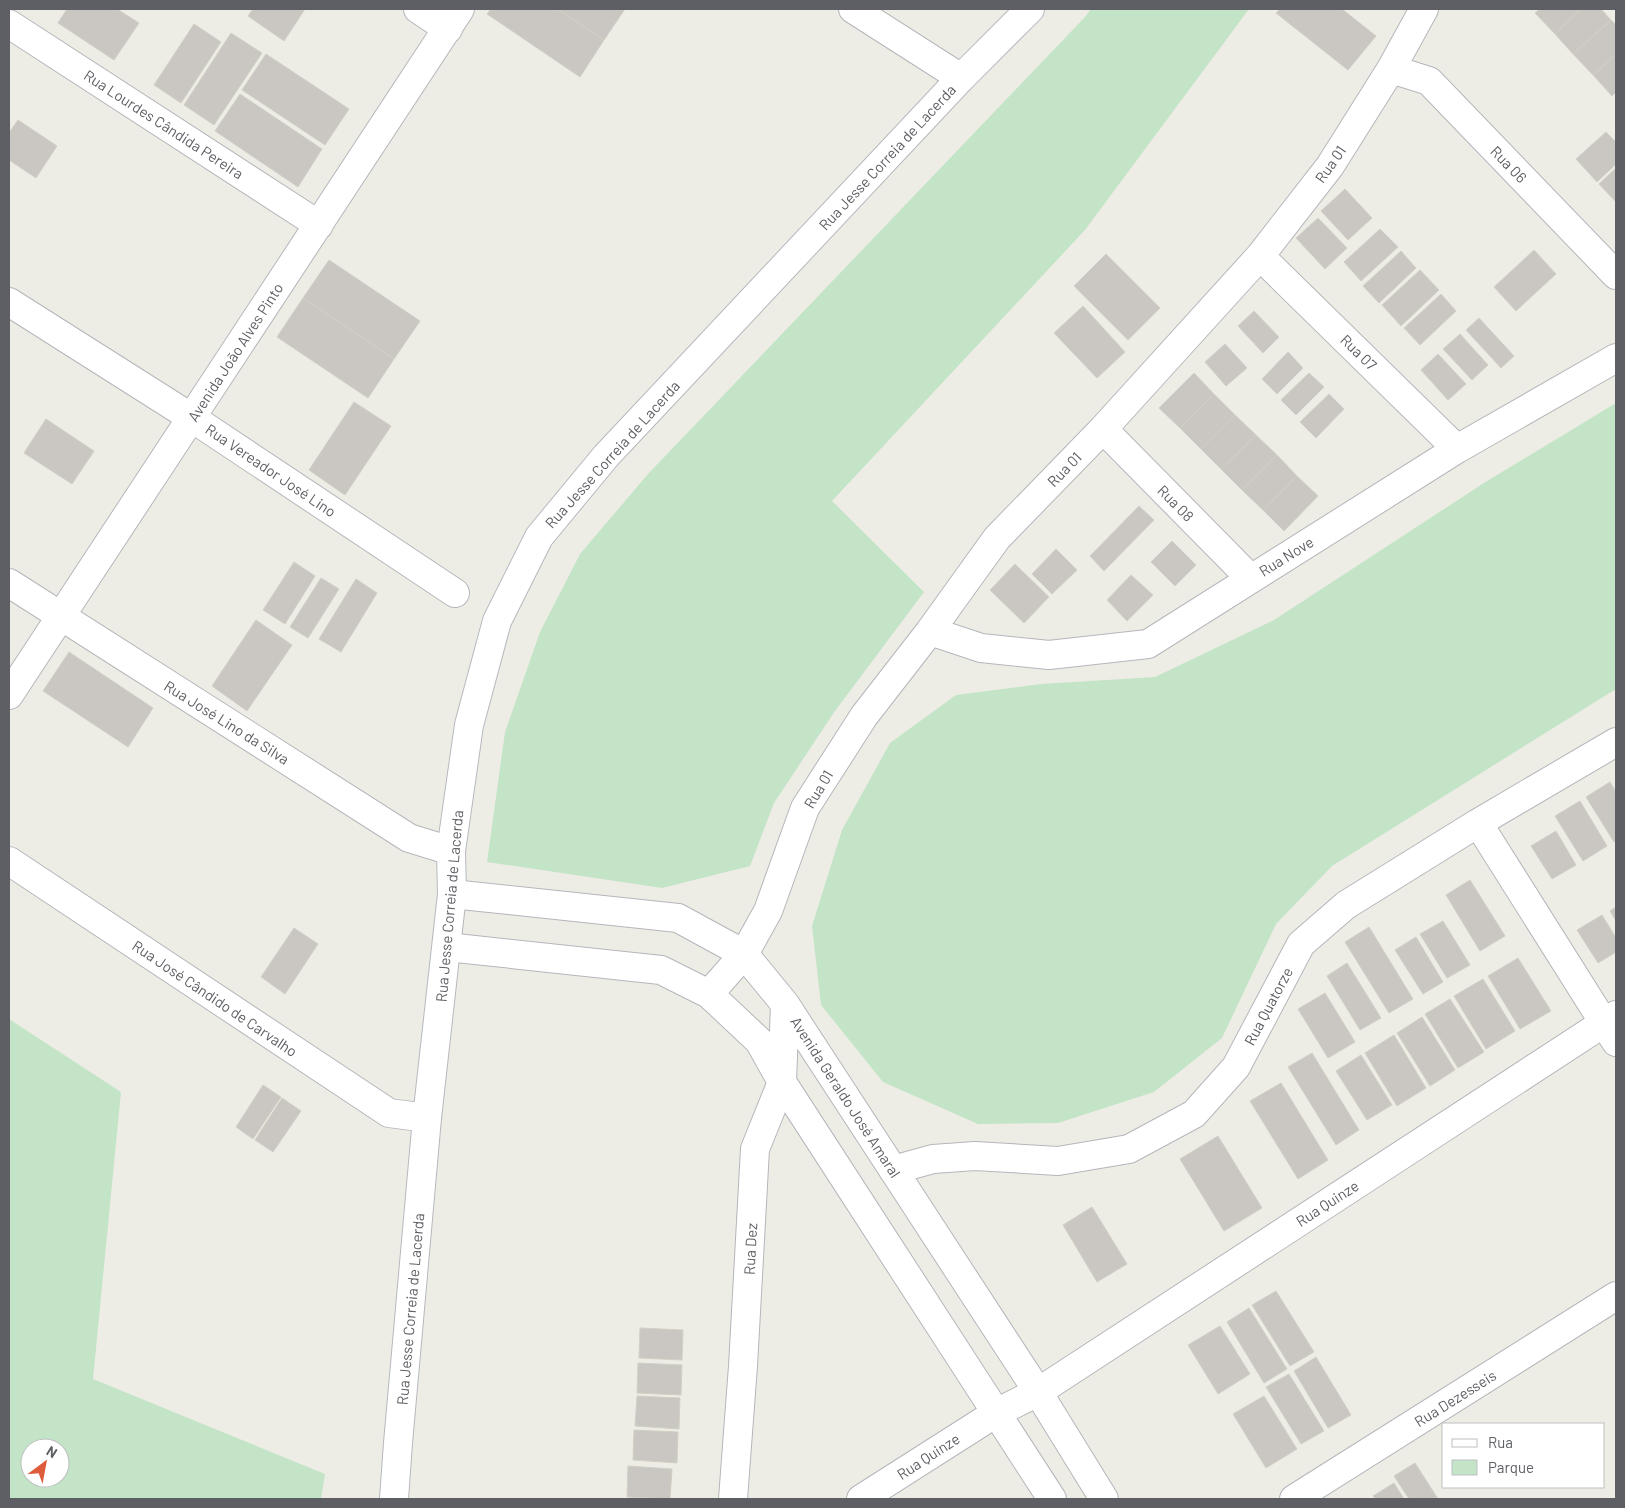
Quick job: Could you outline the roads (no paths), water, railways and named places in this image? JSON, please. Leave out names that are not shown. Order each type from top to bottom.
[{"type":"street","points":[[418,9],[454,19]]},
{"type":"street","points":[[853,9],[961,78]]},
{"type":"street","name":"Rua Jesse Correia de Lacerda","points":[[394,1499],[427,1118],[452,894],[451,851],[469,725],[497,621],[539,537],[606,456],[961,78],[1030,9]]},
{"type":"street","name":"Rua 01","points":[[709,994],[744,954],[768,911],[805,808],[864,716],[930,631],[997,538],[1103,429],[1260,256],[1330,166],[1391,69],[1424,9]]},
{"type":"street","name":"Avenida João Alves Pinto","points":[[9,695],[59,616],[192,418],[454,19]]},
{"type":"street","name":"Rua Lourdes Cândida Pereira","points":[[9,24],[319,225]]},
{"type":"street","name":"Rua 06","points":[[1391,69],[1429,81],[1616,275]]},
{"type":"street","name":"Rua 07","points":[[1260,256],[1457,449]]},
{"type":"street","name":"Rua Vereador José Lino","points":[[9,302],[192,418],[455,593]]},
{"type":"street","name":"Rua Nove","points":[[930,631],[981,648],[1049,655],[1148,644],[1457,449],[1616,358]]},
{"type":"street","name":"Rua 08","points":[[1103,429],[1250,578]]},
{"type":"street","name":"Rua José Lino da Silva","points":[[9,583],[409,838],[451,851]]},
{"type":"street","name":"Rua Quatorze","points":[[893,1170],[933,1159],[975,1156],[1058,1161],[1129,1149],[1194,1114],[1236,1067],[1301,944],[1346,904],[1478,823],[1616,742]]},
{"type":"street","points":[[1478,823],[1612,1027]]},
{"type":"street","name":"Rua José Cândido de Carvalho","points":[[9,861],[389,1113],[427,1118]]},
{"type":"street","name":"Avenida Geraldo José Amaral","points":[[452,894],[678,918],[744,954],[785,1004],[1038,1392],[1104,1499]]},
{"type":"street","points":[[447,947],[661,970],[709,994],[760,1040],[782,1082],[1052,1499]]},
{"type":"street","name":"Rua Dez","points":[[733,1499],[743,1366],[755,1149],[782,1082],[785,1004]]},
{"type":"street","name":"Rua Quinze","points":[[861,1499],[996,1413],[1038,1392],[1612,1027]]},
{"type":"street","name":"Rua Dezesseis","points":[[1294,1499],[1616,1296]]}]
